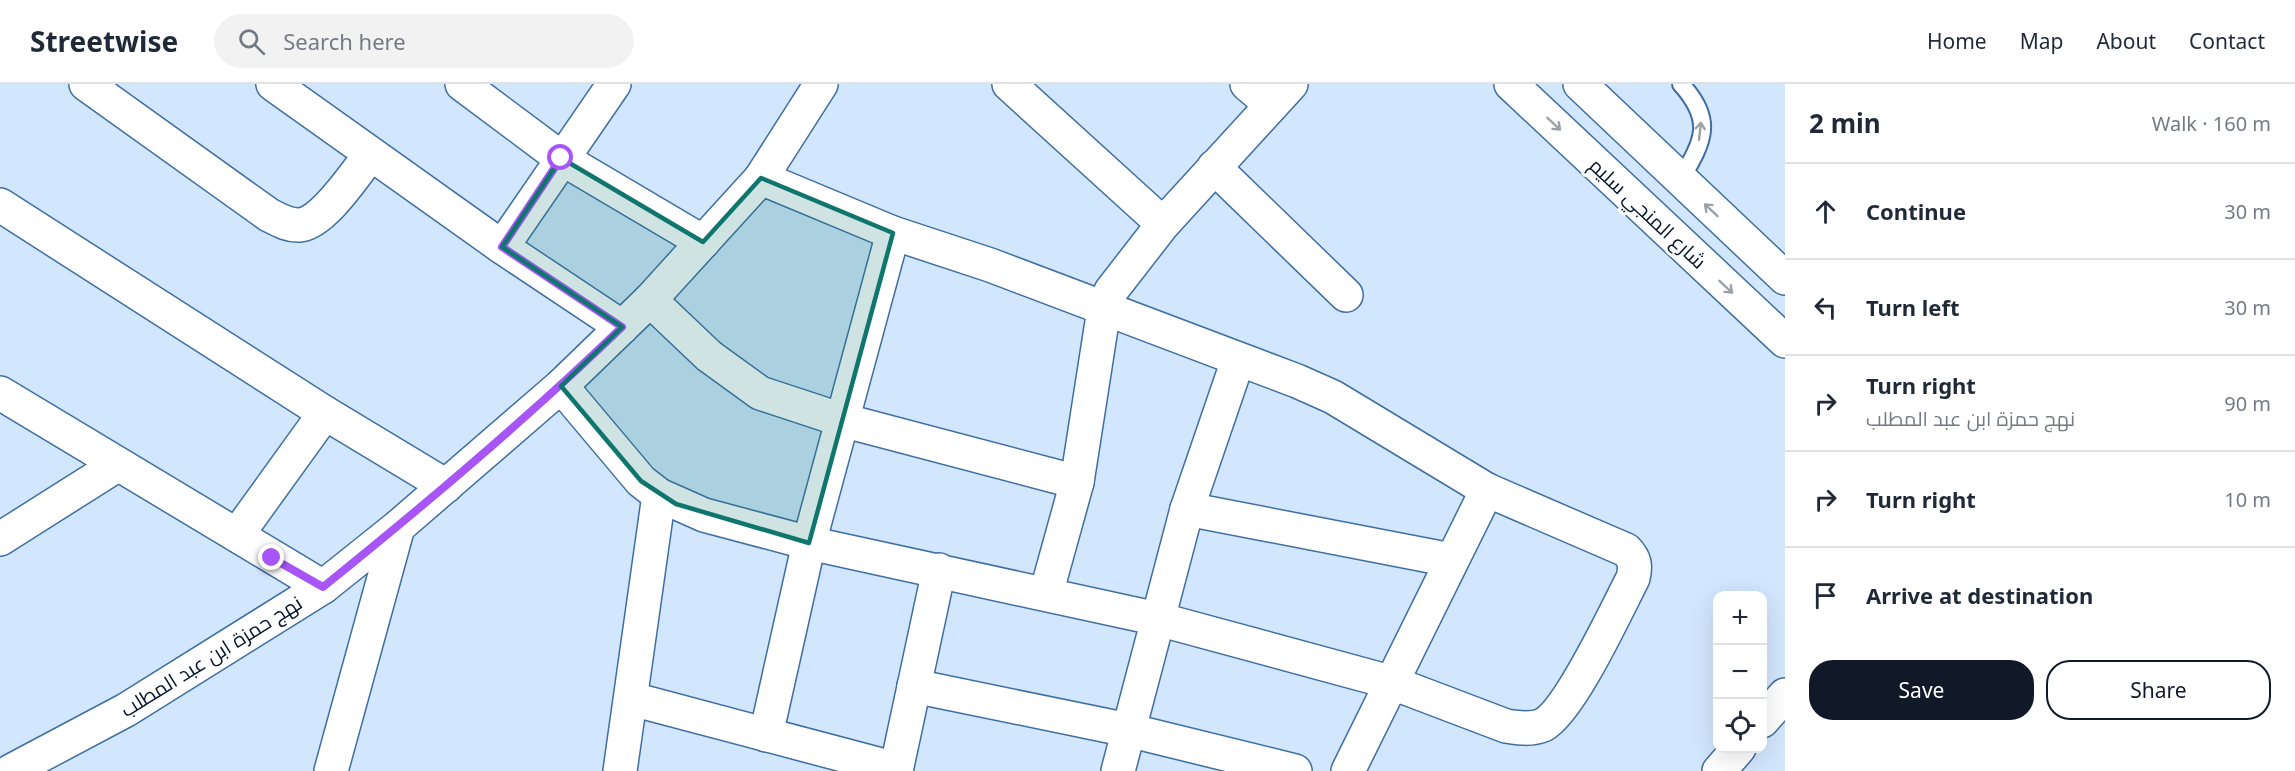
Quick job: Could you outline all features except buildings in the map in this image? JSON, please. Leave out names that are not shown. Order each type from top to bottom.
[{"type":"street","points":[[86,84],[269,215],[288,224],[302,225],[319,217],[370,156]]},
{"type":"street","points":[[273,84],[370,156],[622,327]]},
{"type":"street","points":[[462,84],[561,158],[703,242]]},
{"type":"street","points":[[502,247],[614,84]]},
{"type":"street","name":"نهج حمزة ابن عبد المطلب","points":[[11,771],[126,710],[323,587],[398,527],[561,386],[650,300],[761,178],[821,84]]},
{"type":"street","points":[[1009,84],[1163,224]]},
{"type":"street","points":[[1046,594],[1077,482],[1104,309],[1111,291],[1163,224],[1281,95],[1247,84]]},
{"type":"street","name":"شارع المنجي سليم","points":[[1511,84],[1785,341]]},
{"type":"street","points":[[1580,84],[1785,278]]},
{"type":"street","points":[[1214,167],[1346,295]]},
{"type":"street","points":[[561,386],[627,467],[658,495],[704,515],[809,543],[1158,619],[1390,682],[1506,726],[1525,729],[1542,725],[1554,716],[1570,694],[1633,578],[1636,566],[1633,557],[1626,550],[1486,490],[1333,397],[990,265],[893,233],[761,178]]},
{"type":"street","points":[[0,205],[325,413],[446,486]]},
{"type":"street","points":[[766,735],[809,543],[893,233]]},
{"type":"street","points":[[650,300],[709,356],[760,393],[842,420],[1077,482]]},
{"type":"street","points":[[1118,771],[1187,509],[1238,360]]},
{"type":"street","points":[[0,393],[323,587]]},
{"type":"street","points":[[237,535],[325,413]]},
{"type":"street","points":[[0,539],[117,465]]},
{"type":"street","points":[[1348,771],[1486,490]]},
{"type":"street","points":[[620,771],[632,699],[658,495]]},
{"type":"street","points":[[1187,509],[1450,560]]},
{"type":"street","points":[[331,771],[398,527]]},
{"type":"street","points":[[632,699],[896,770],[939,570]]},
{"type":"street","points":[[914,686],[1128,730],[1295,771]]},
{"type":"street","points":[[1767,715],[1785,695]]},
{"type":"street","points":[[1719,771],[1735,753]]},
{"type":"lane","points":[[1680,181],[1697,152],[1703,127],[1697,102],[1681,84]]},
{"type":"highlighted area","points":[[561,158],[703,242],[761,178],[893,233],[809,543],[676,504],[641,481],[561,386],[622,327],[502,247]]},
{"type":"route","points":[[272,558],[323,587],[398,527],[561,386],[622,327],[502,247],[561,158]]}]
